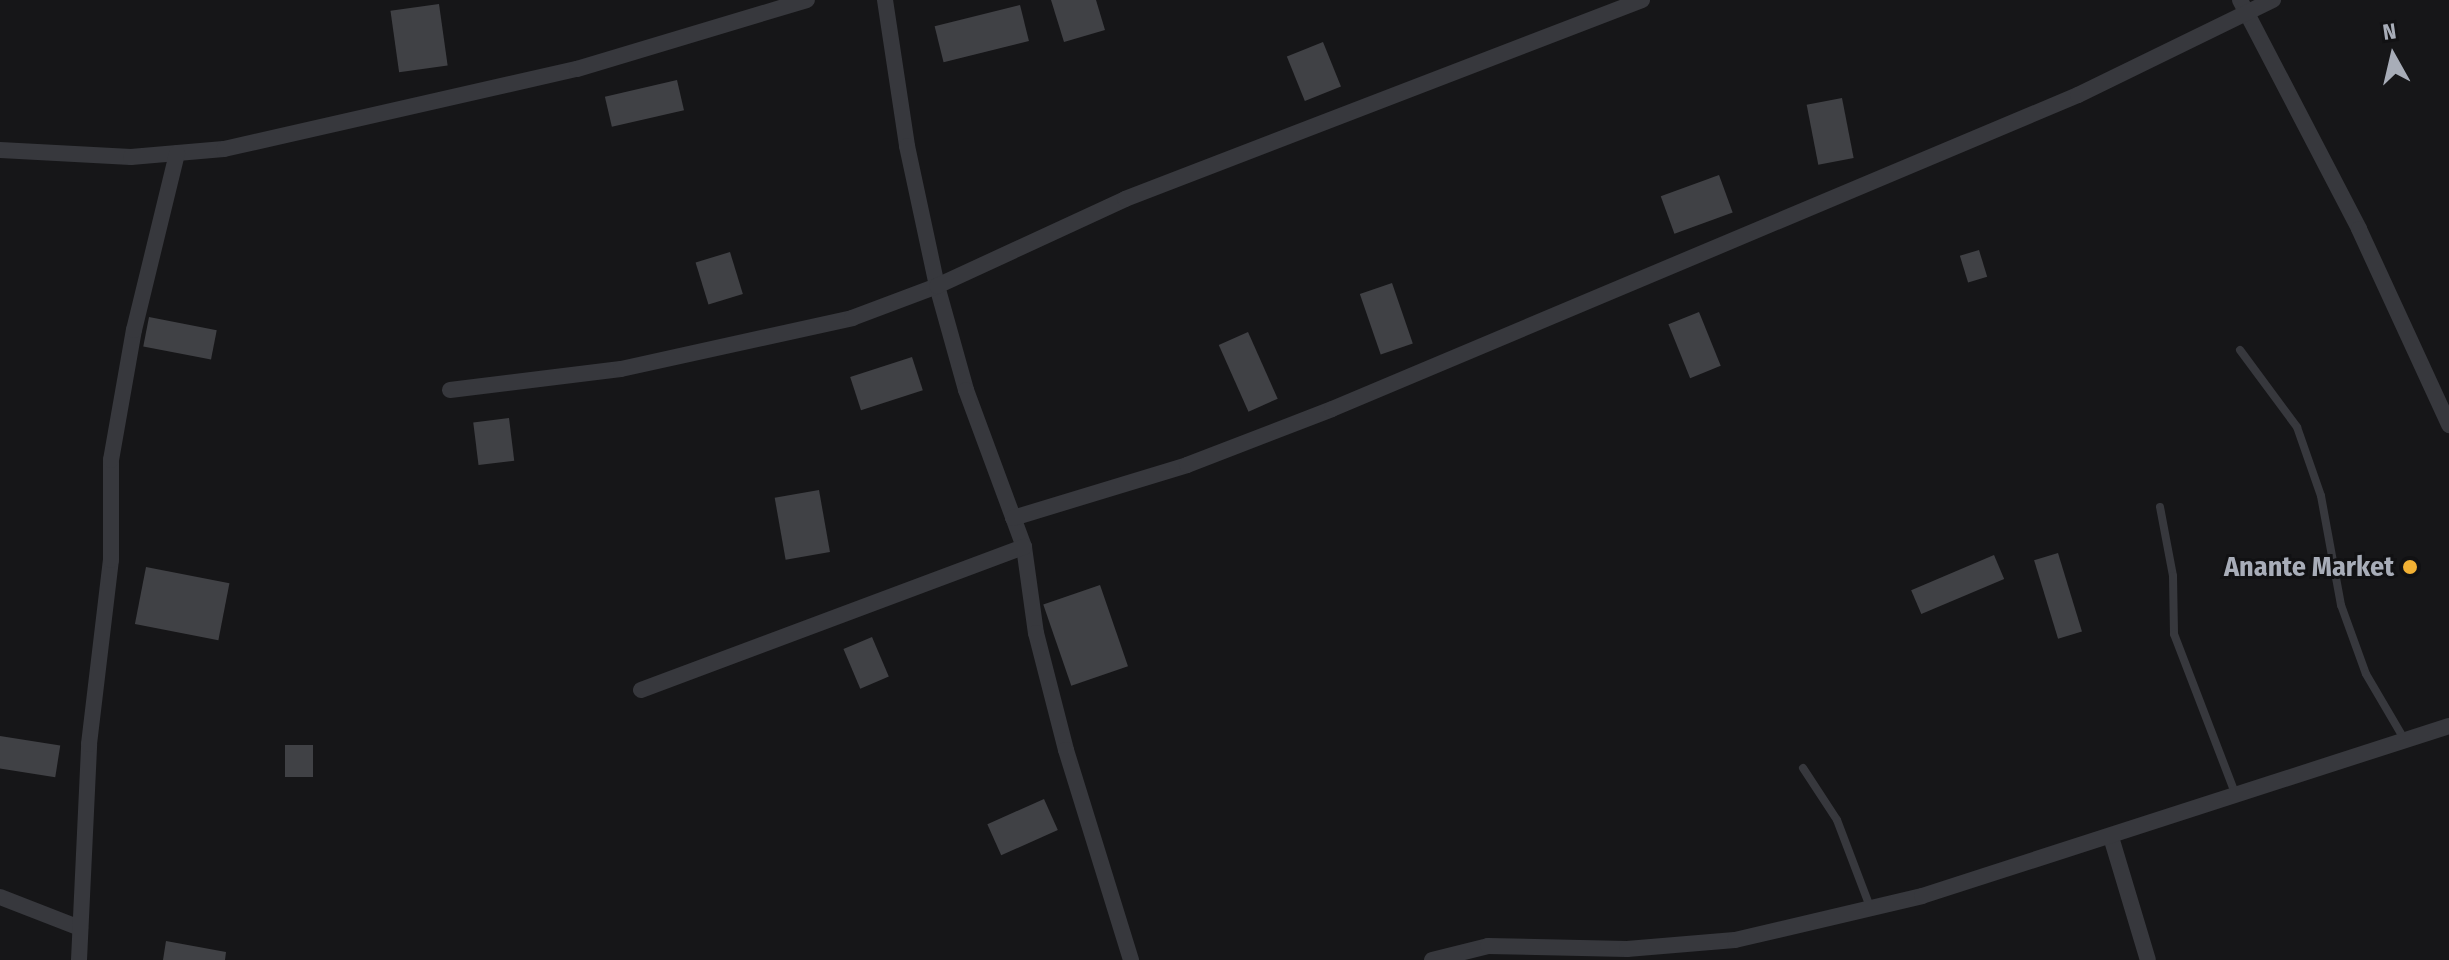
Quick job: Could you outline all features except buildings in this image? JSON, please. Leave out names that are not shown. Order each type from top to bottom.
[{"type":"street","points":[[0,150],[177,153],[374,119],[577,69],[807,0]]},
{"type":"street","points":[[885,0],[907,146],[937,286],[966,390],[1024,547],[1051,692],[1131,960]]},
{"type":"street","points":[[450,390],[621,369],[750,343],[852,318],[937,286],[1125,199],[1642,0]]},
{"type":"street","points":[[1013,518],[1187,465],[1359,398],[2078,95],[2244,6],[2273,0]]},
{"type":"street","points":[[2244,6],[2449,425]]},
{"type":"street","points":[[0,897],[81,948],[89,744],[111,560],[111,460],[134,330],[177,153]]},
{"type":"street","points":[[641,690],[1024,547]]},
{"type":"street","points":[[1432,960],[1488,946],[1627,949],[1713,943],[1870,907],[2111,837],[2403,737],[2449,726]]},
{"type":"street","points":[[2111,837],[2148,960]]},
{"type":"lane","points":[[2240,350],[2297,427],[2321,496],[2341,605],[2366,674],[2403,737]]},
{"type":"lane","points":[[2160,507],[2173,576],[2174,634],[2235,793]]},
{"type":"lane","points":[[1803,768],[1837,820],[1870,907]]},
{"type":"place","name":"Anante Market","points":[[2410,567]]}]
